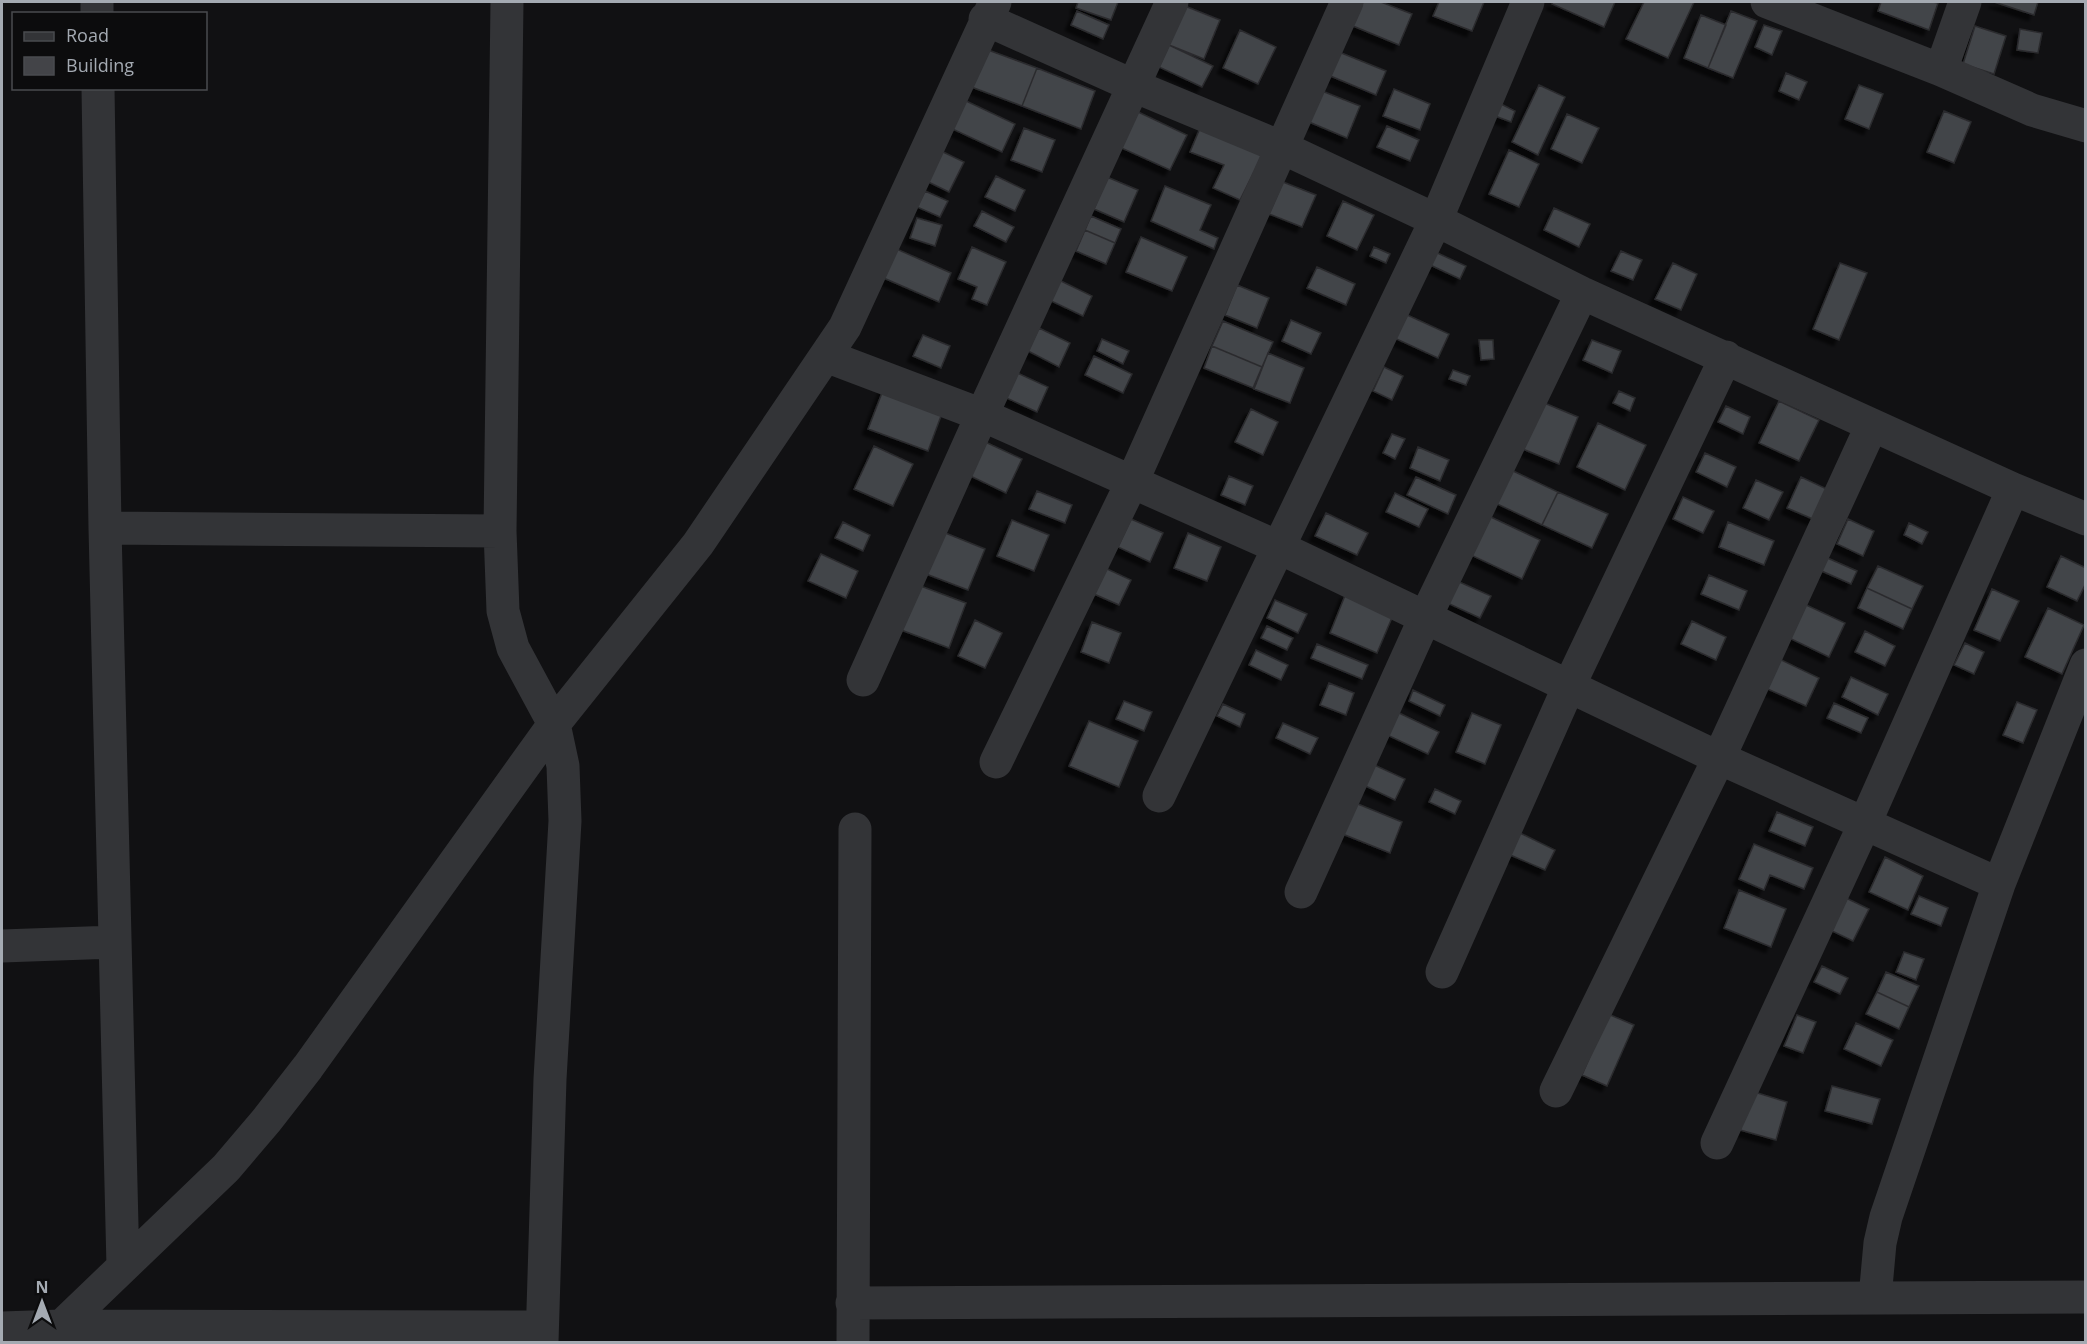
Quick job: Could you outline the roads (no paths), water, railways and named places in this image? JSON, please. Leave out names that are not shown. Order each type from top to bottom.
[{"type":"street","points":[[2,1328],[53,1334],[542,1335],[550,1078],[565,821],[563,766],[554,724],[513,648],[503,611],[500,531],[507,2]]},
{"type":"street","points":[[863,680],[1172,2]]},
{"type":"street","points":[[996,762],[1132,482],[1347,2]]},
{"type":"street","points":[[1160,796],[1436,220],[1528,2]]},
{"type":"street","points":[[1767,2],[1941,70],[2032,110],[2085,126]]},
{"type":"street","points":[[1941,70],[1965,2]]},
{"type":"street","points":[[53,1334],[226,1168],[266,1121],[308,1067],[554,724],[698,544],[845,327],[990,10],[1134,86],[1283,148],[1436,220],[1582,293],[2013,489],[2085,519]]},
{"type":"street","points":[[98,90],[105,528],[123,1267]]},
{"type":"street","points":[[1301,892],[1425,618],[1582,293]]},
{"type":"street","points":[[826,356],[982,415],[1278,547],[1719,758],[2000,884]]},
{"type":"street","points":[[1442,972],[1569,686],[1726,357]]},
{"type":"street","points":[[1557,1091],[1719,758],[1872,425]]},
{"type":"street","points":[[1717,1143],[1864,823],[2013,489]]},
{"type":"street","points":[[105,528],[500,531]]},
{"type":"street","points":[[1875,1298],[1880,1243],[1886,1217],[2000,884],[2085,665]]},
{"type":"street","points":[[853,1342],[855,829]]},
{"type":"street","points":[[2,946],[115,942]]},
{"type":"street","points":[[852,1303],[2085,1297]]}]
